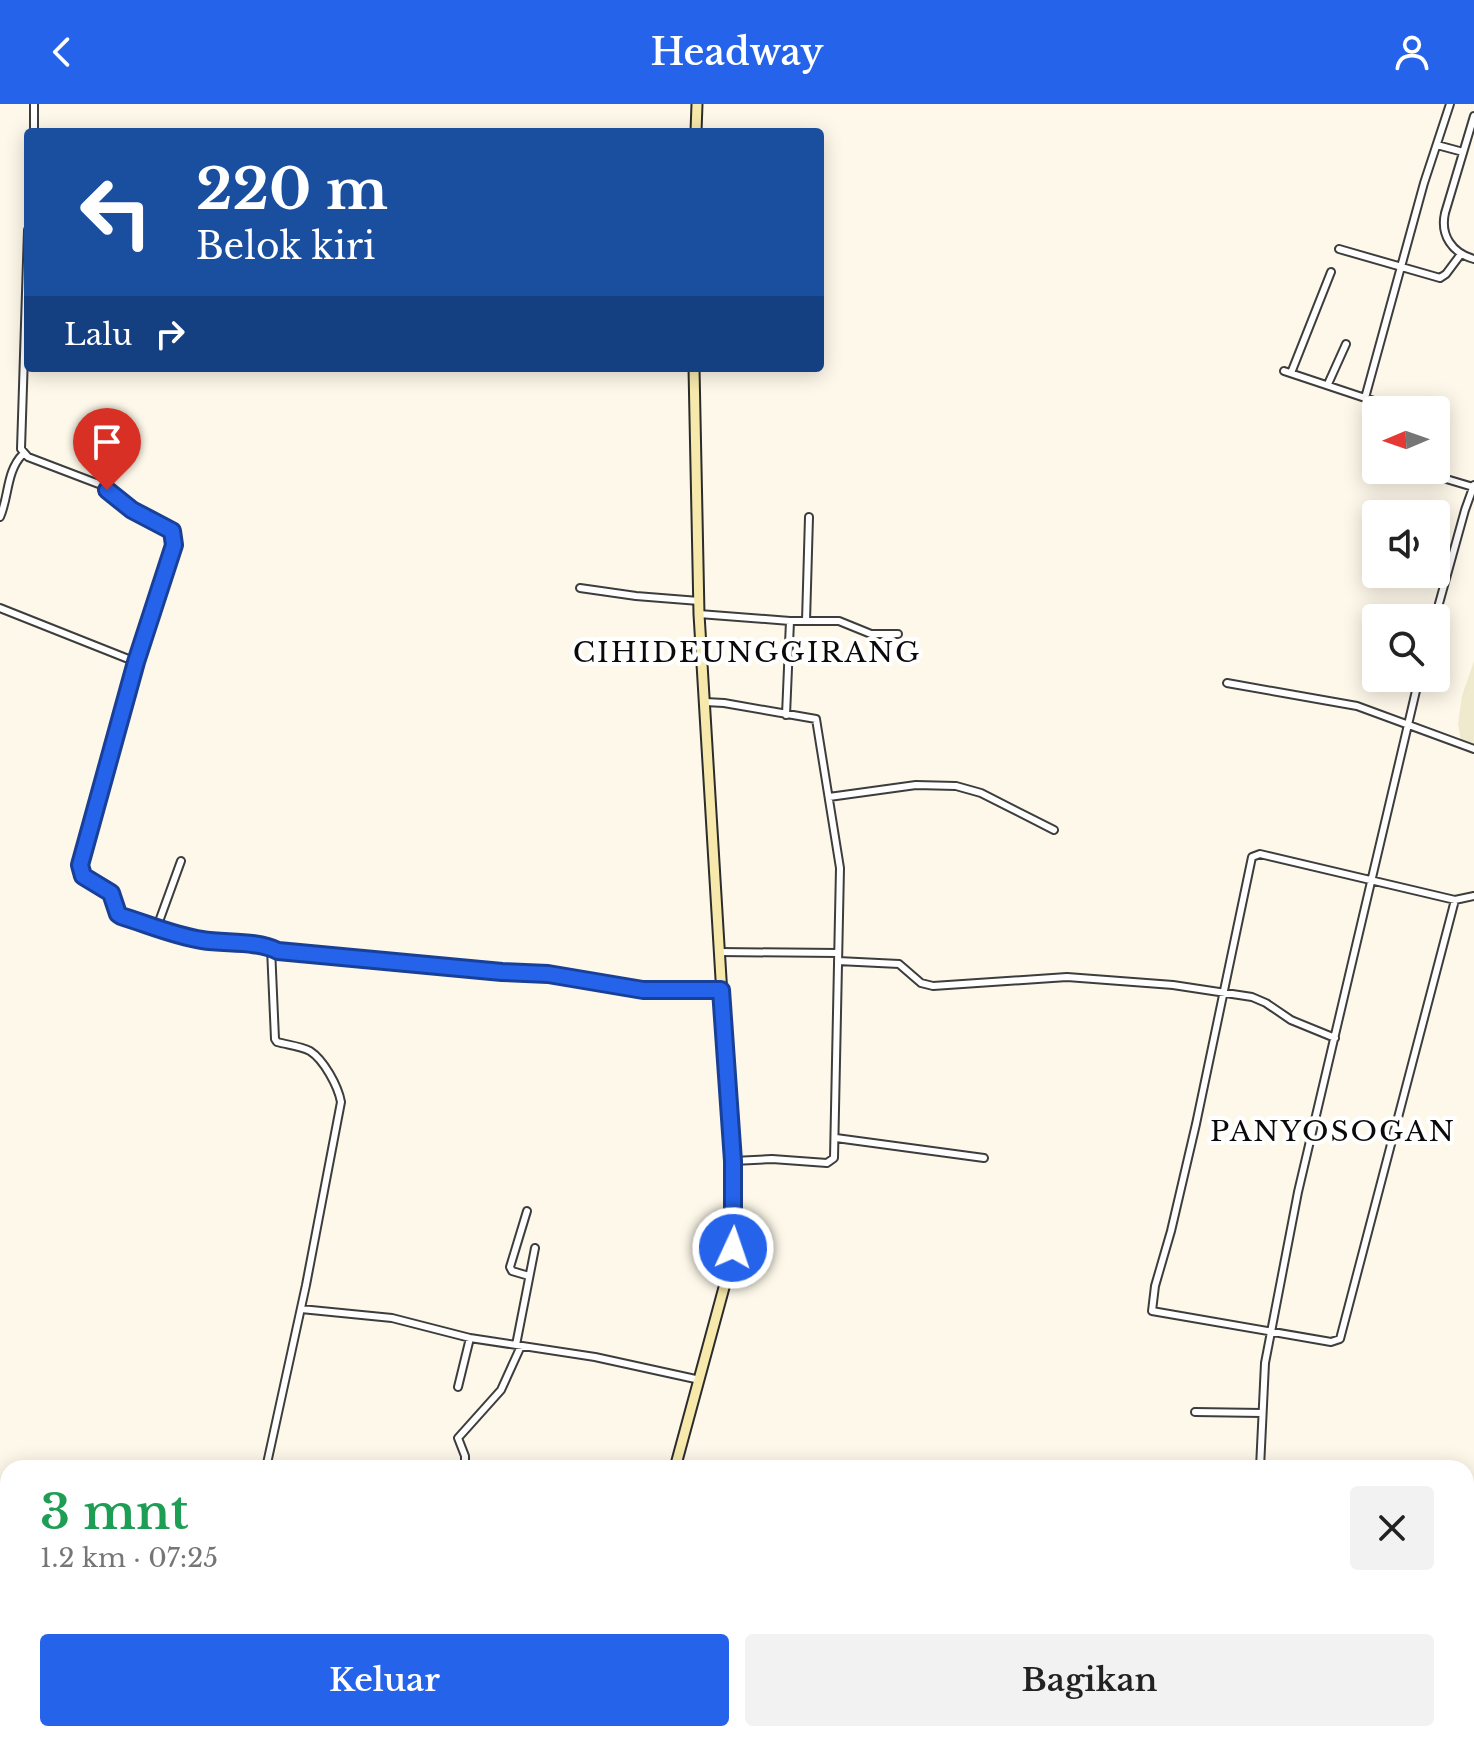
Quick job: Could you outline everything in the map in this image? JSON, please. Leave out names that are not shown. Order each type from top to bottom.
[{"type":"main road","points":[[696,128],[697,104]]},
{"type":"main road","points":[[677,1460],[733,1248],[733,1161],[699,614],[694,372]]},
{"type":"street","points":[[34,104],[34,128]]},
{"type":"street","points":[[1366,396],[1450,104]]},
{"type":"street","points":[[1474,116],[1445,213],[1443,230],[1461,254],[1474,259]]},
{"type":"street","points":[[1437,145],[1463,152]]},
{"type":"street","points":[[1339,249],[1440,278],[1461,254]]},
{"type":"street","points":[[1331,272],[1288,372],[1362,397]]},
{"type":"street","points":[[0,517],[12,472],[23,454],[20,433],[24,332]]},
{"type":"street","points":[[1328,384],[1346,344]]},
{"type":"street","points":[[23,454],[104,486],[132,510],[172,531],[172,557],[136,662],[80,870],[83,876],[111,893],[118,914],[201,940],[278,951],[548,974],[643,990],[721,990]]},
{"type":"street","points":[[1439,604],[1474,486],[1450,479]]},
{"type":"street","points":[[806,621],[809,517]]},
{"type":"street","points":[[580,588],[699,601]]},
{"type":"street","points":[[0,608],[136,662]]},
{"type":"street","points":[[699,614],[790,621],[839,621],[871,634],[898,634]]},
{"type":"street","points":[[786,715],[790,621]]},
{"type":"street","points":[[1227,683],[1357,706],[1474,749]]},
{"type":"street","points":[[1260,1460],[1265,1363],[1298,1192],[1416,692]]},
{"type":"street","points":[[705,702],[816,719],[840,868],[834,1158],[827,1163],[772,1159],[733,1161]]},
{"type":"street","points":[[829,797],[916,785],[956,786],[981,793],[1054,830]]},
{"type":"street","points":[[1455,900],[1341,1336],[1331,1342],[1270,1334],[1163,1315],[1151,1309],[1225,992],[1252,857],[1260,854],[1455,900],[1474,896]]},
{"type":"street","points":[[157,927],[181,861]]},
{"type":"street","points":[[268,1460],[341,1102],[336,1085],[316,1057],[275,1039],[271,948]]},
{"type":"street","points":[[719,952],[838,957],[899,964],[921,983],[933,986],[1067,977],[1167,984],[1225,992],[1266,1003],[1291,1020],[1335,1038]]},
{"type":"street","points":[[836,1138],[984,1158]]},
{"type":"street","points":[[527,1211],[510,1267],[512,1271],[529,1276]]},
{"type":"street","points":[[465,1460],[458,1438],[501,1390],[519,1345],[535,1248]]},
{"type":"street","points":[[301,1309],[392,1318],[470,1338],[595,1357],[700,1380]]},
{"type":"street","points":[[458,1387],[470,1338]]},
{"type":"street","points":[[1195,1412],[1262,1413]]},
{"type":"shaded area","points":[[1474,661],[1474,745],[1461,740],[1458,724],[1462,696]]},
{"type":"district","name":"CIHIDEUNGGIRANG","points":[[747,652]]},
{"type":"district","name":"PANYOSOGAN","points":[[1333,1131]]},
{"type":"route","points":[[107,490],[132,510],[172,531],[174,545],[113,742],[80,865],[83,876],[111,893],[121,916],[201,940],[229,941],[278,951],[548,974],[643,990],[721,990],[733,1161],[733,1248]]}]
